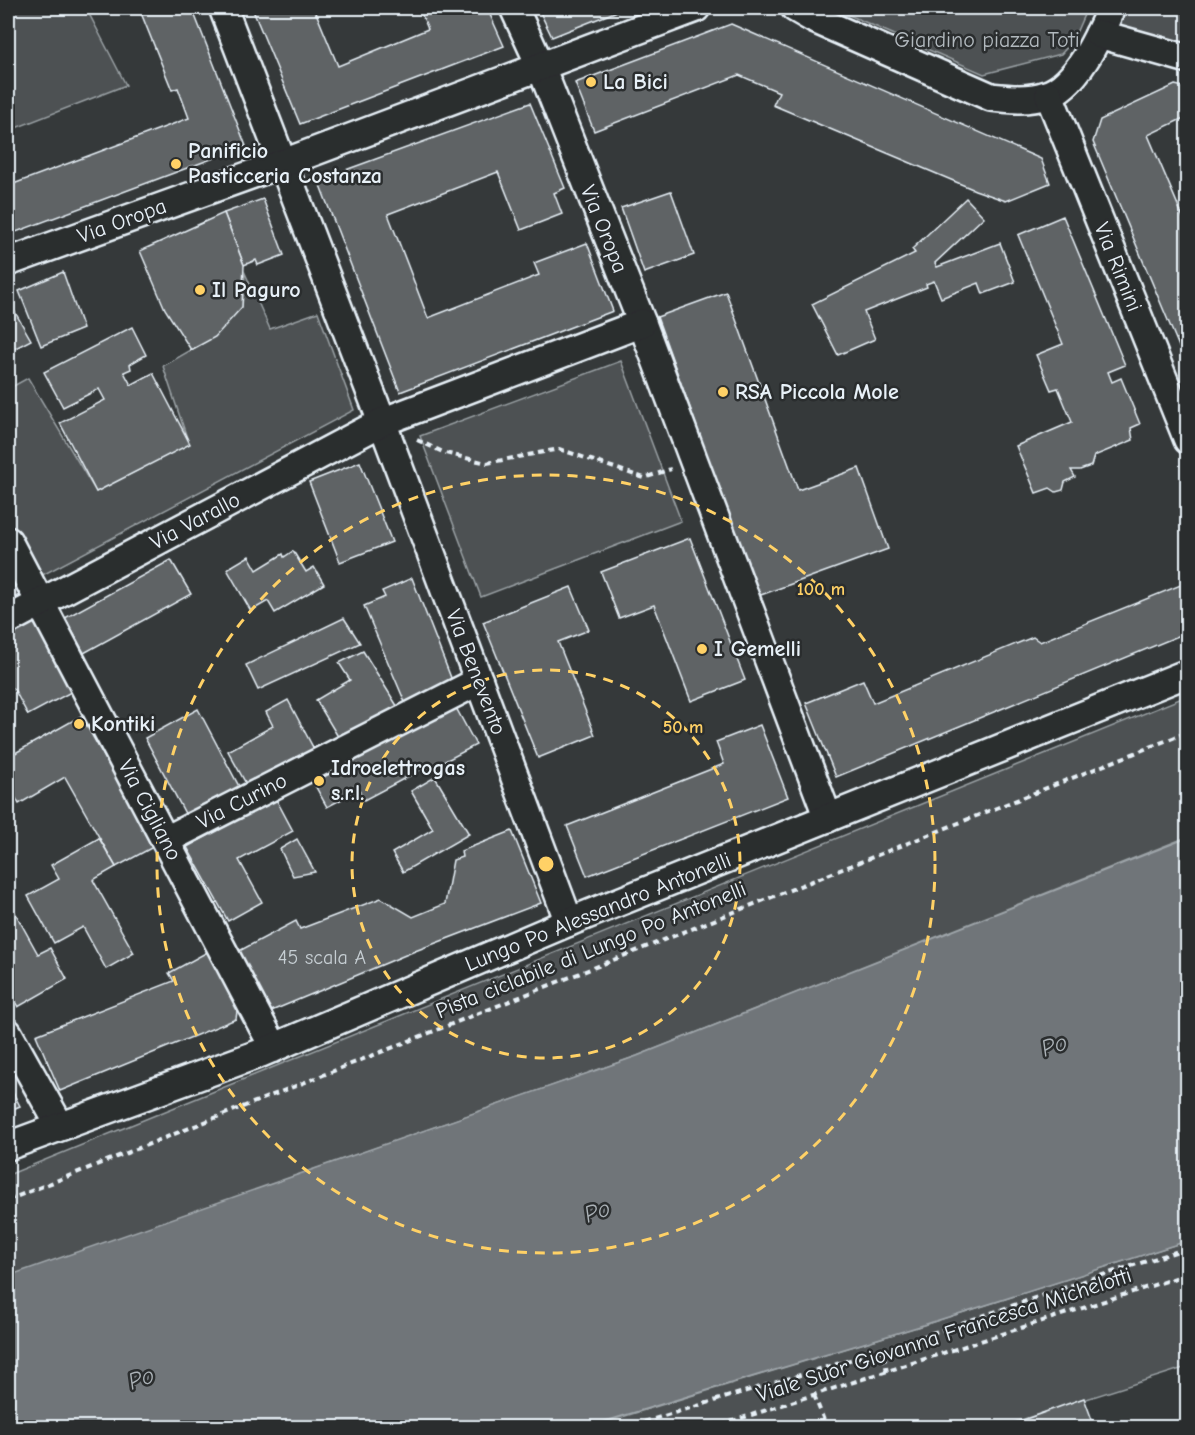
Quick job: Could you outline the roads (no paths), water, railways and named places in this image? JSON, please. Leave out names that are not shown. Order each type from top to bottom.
[{"type":"street","name":"Via Benevento","points":[[223,8],[382,422],[569,922]]},
{"type":"street","points":[[514,8],[541,67]]},
{"type":"street","name":"Via Oropa","points":[[8,262],[281,164],[696,8]]},
{"type":"street","points":[[795,8],[814,19],[991,98],[1022,100],[1048,95],[1070,81],[1099,34],[1111,8]]},
{"type":"street","points":[[1099,34],[1188,59]]},
{"type":"street","name":"Via Oropa","points":[[541,67],[642,323],[828,818]]},
{"type":"street","name":"Via Rimini","points":[[1048,95],[1184,423]]},
{"type":"street","points":[[382,422],[642,323]]},
{"type":"street","name":"Via Varallo","points":[[8,620],[382,422]]},
{"type":"street","name":"Via Cigliano","points":[[8,541],[274,1048]]},
{"type":"street","name":"Lungo Po Alessandro Antonelli","points":[[8,1146],[274,1048],[569,922],[1188,673]]},
{"type":"street","name":"Via Curino","points":[[166,840],[479,681]]},
{"type":"street","points":[[8,1033],[60,1126]]},
{"type":"water","name":"Po","points":[[1187,838],[1187,1241],[917,1327],[586,1427],[8,1427],[8,1276],[637,1056]]},
{"type":"place","name":"La Bici","points":[[591,82]]},
{"type":"place","name":"Panificio Pasticceria Costanza","points":[[176,164]]},
{"type":"place","name":"Il Paguro","points":[[200,290]]},
{"type":"place","name":"RSA Piccola Mole","points":[[723,392]]},
{"type":"place","name":"I Gemelli","points":[[702,649]]},
{"type":"place","name":"Kontiki","points":[[79,724]]},
{"type":"place","name":"Idroelettrogas s.r.l.","points":[[319,781]]},
{"type":"park label","name":"Giardino piazza Toti","points":[[987,40]]}]
